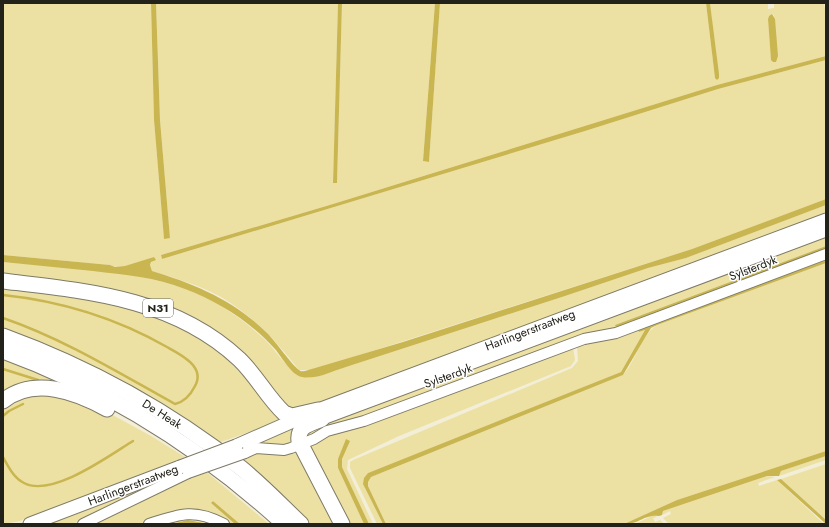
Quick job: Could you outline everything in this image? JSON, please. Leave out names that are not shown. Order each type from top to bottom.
[{"type":"highway","name":"N31","points":[[3,281],[103,295],[157,308],[213,337],[239,359],[284,413],[292,416],[320,415]]},
{"type":"highway","name":"De Heak","points":[[3,336],[42,350],[98,376],[198,437],[241,469],[301,524]]},
{"type":"highway","name":"De Heak","points":[[3,351],[92,389],[137,415],[185,445],[233,480],[284,524]]},
{"type":"highway","points":[[3,402],[24,391],[40,388],[54,388],[72,393],[101,405],[180,451],[222,481],[273,524]]},
{"type":"highway","points":[[320,415],[299,431],[300,445],[342,524]]},
{"type":"main road","name":"Harlingerstraatweg","points":[[30,524],[240,450],[320,415],[826,220]]},
{"type":"main road","name":"Harlingerstraatweg","points":[[320,415],[826,230]]},
{"type":"street","name":"Sylsterdyk","points":[[240,450],[256,448],[284,450],[300,445],[327,431],[364,421],[584,339],[616,333],[826,254]]},
{"type":"street","points":[[83,524],[184,470]]},
{"type":"street","points":[[149,524],[180,514],[197,513],[211,516],[224,524]]},
{"type":"shaded area","points":[[3,3],[151,3],[154,120],[164,238],[170,238],[160,120],[156,3],[338,3],[333,183],[337,183],[342,3],[435,3],[423,161],[429,162],[440,3],[706,3],[715,78],[719,78],[710,3],[768,3],[768,9],[774,8],[774,3],[824,3],[826,16],[826,56],[717,85],[333,204],[161,255],[162,259],[585,131],[718,89],[826,60],[826,199],[692,249],[313,370],[299,370],[282,349],[254,321],[221,297],[196,285],[152,271],[150,265],[154,257],[132,265],[115,267],[110,265],[3,255]],"holes":[[[773,14],[773,62],[771,59],[768,19],[769,16]]]},
{"type":"shaded area","points":[[151,3],[156,3],[160,120],[170,238],[164,239],[154,120]]},
{"type":"shaded area","points":[[338,3],[342,3],[337,183],[333,183]]},
{"type":"shaded area","points":[[435,3],[440,3],[429,162],[423,161]]},
{"type":"shaded area","points":[[706,3],[710,3],[719,74],[719,78],[717,80],[715,78]]},
{"type":"shaded area","points":[[772,14],[775,19],[778,56],[776,62],[771,60],[768,19]]},
{"type":"shaded area","points":[[826,56],[826,60],[718,89],[585,131],[162,259],[161,255],[333,204],[717,85]]},
{"type":"shaded area","points":[[826,199],[826,205],[686,258],[648,268],[324,375],[307,378],[298,376],[294,373],[275,349],[256,330],[234,314],[210,300],[185,289],[151,279],[128,275],[3,262],[3,255],[110,265],[115,267],[125,266],[154,257],[156,260],[151,262],[150,265],[152,271],[199,288],[242,312],[267,333],[300,371],[305,371],[403,342],[692,249]]},
{"type":"shaded area","points":[[826,205],[826,215],[300,410],[292,411],[195,325],[3,278],[3,262],[117,273],[183,288],[216,303],[245,322],[268,343],[287,365],[299,374],[309,378],[326,374],[648,268],[686,258]]},
{"type":"shaded area","points":[[826,235],[826,246],[615,325],[616,328],[304,440],[309,430]]},
{"type":"shaded area","points":[[826,246],[826,249],[616,328],[615,325]]},
{"type":"shaded area","points":[[826,249],[826,252],[639,319]]},
{"type":"shaded area","points":[[826,256],[826,260],[638,330],[639,332],[645,330],[621,372],[368,473],[365,488],[383,524],[377,524],[350,468],[350,462],[353,460],[572,368],[578,361],[577,346]]},
{"type":"shaded area","points":[[826,260],[826,263],[651,328],[623,375],[371,477],[368,482],[368,486],[386,524],[383,524],[363,484],[364,478],[368,473],[621,372],[645,330],[639,332],[638,330]]},
{"type":"shaded area","points":[[826,263],[826,451],[677,500],[624,524],[386,524],[368,486],[368,482],[371,477],[623,375],[646,335],[657,325]]},
{"type":"shaded area","points":[[3,283],[131,304],[211,339],[283,418],[269,425],[221,442],[181,419],[3,329]]},
{"type":"shaded area","points":[[573,347],[575,360],[571,366],[399,436],[348,460],[347,469],[373,524],[369,524],[342,467],[346,440],[338,468],[364,524],[345,524],[305,449],[328,434]]},
{"type":"shaded area","points":[[3,357],[69,385],[71,390],[3,399]]},
{"type":"shaded area","points":[[45,392],[98,407],[151,436],[185,457],[20,521],[3,524],[3,407],[11,401]]},
{"type":"shaded area","points":[[296,427],[295,441],[285,444],[257,443]]},
{"type":"shaded area","points":[[346,439],[350,441],[342,459],[342,467],[369,524],[364,524],[338,468],[338,459]]},
{"type":"shaded area","points":[[299,448],[339,524],[309,524],[240,457],[249,454]]},
{"type":"shaded area","points":[[826,451],[826,456],[781,471],[779,476],[767,476],[663,511],[662,515],[660,516],[648,517],[633,523],[624,524],[677,500]]},
{"type":"shaded area","points":[[826,456],[826,460],[779,476],[781,471]]},
{"type":"shaded area","points":[[826,464],[826,520],[781,479]]},
{"type":"shaded area","points":[[204,470],[269,524],[240,524],[213,501],[211,503],[235,524],[179,511],[139,524],[89,524],[188,477],[190,479]]},
{"type":"shaded area","points":[[767,476],[775,477],[758,483],[759,486],[777,480],[824,524],[669,524],[663,518],[671,514],[670,511],[662,515],[663,511]]},
{"type":"shaded area","points":[[161,479],[73,524],[46,524]]},
{"type":"shaded area","points":[[781,479],[826,520],[826,524],[777,480]]},
{"type":"shaded area","points":[[213,501],[240,524],[235,524],[211,503]]},
{"type":"shaded area","points":[[654,515],[657,517],[653,518],[655,522],[660,520],[664,524],[635,524]]},
{"type":"shaded area","points":[[188,520],[209,524],[171,524]]},
{"type":"waterway","points":[[3,295],[67,306],[128,327],[172,350],[190,362],[197,373],[195,386],[184,400],[175,404],[69,346],[26,326],[3,318]]},
{"type":"waterway","points":[[3,369],[38,380],[31,382]]},
{"type":"waterway","points":[[3,416],[9,411],[23,404]]},
{"type":"waterway","points":[[3,457],[10,469],[20,481],[36,486],[50,485],[80,473],[133,441]]}]
